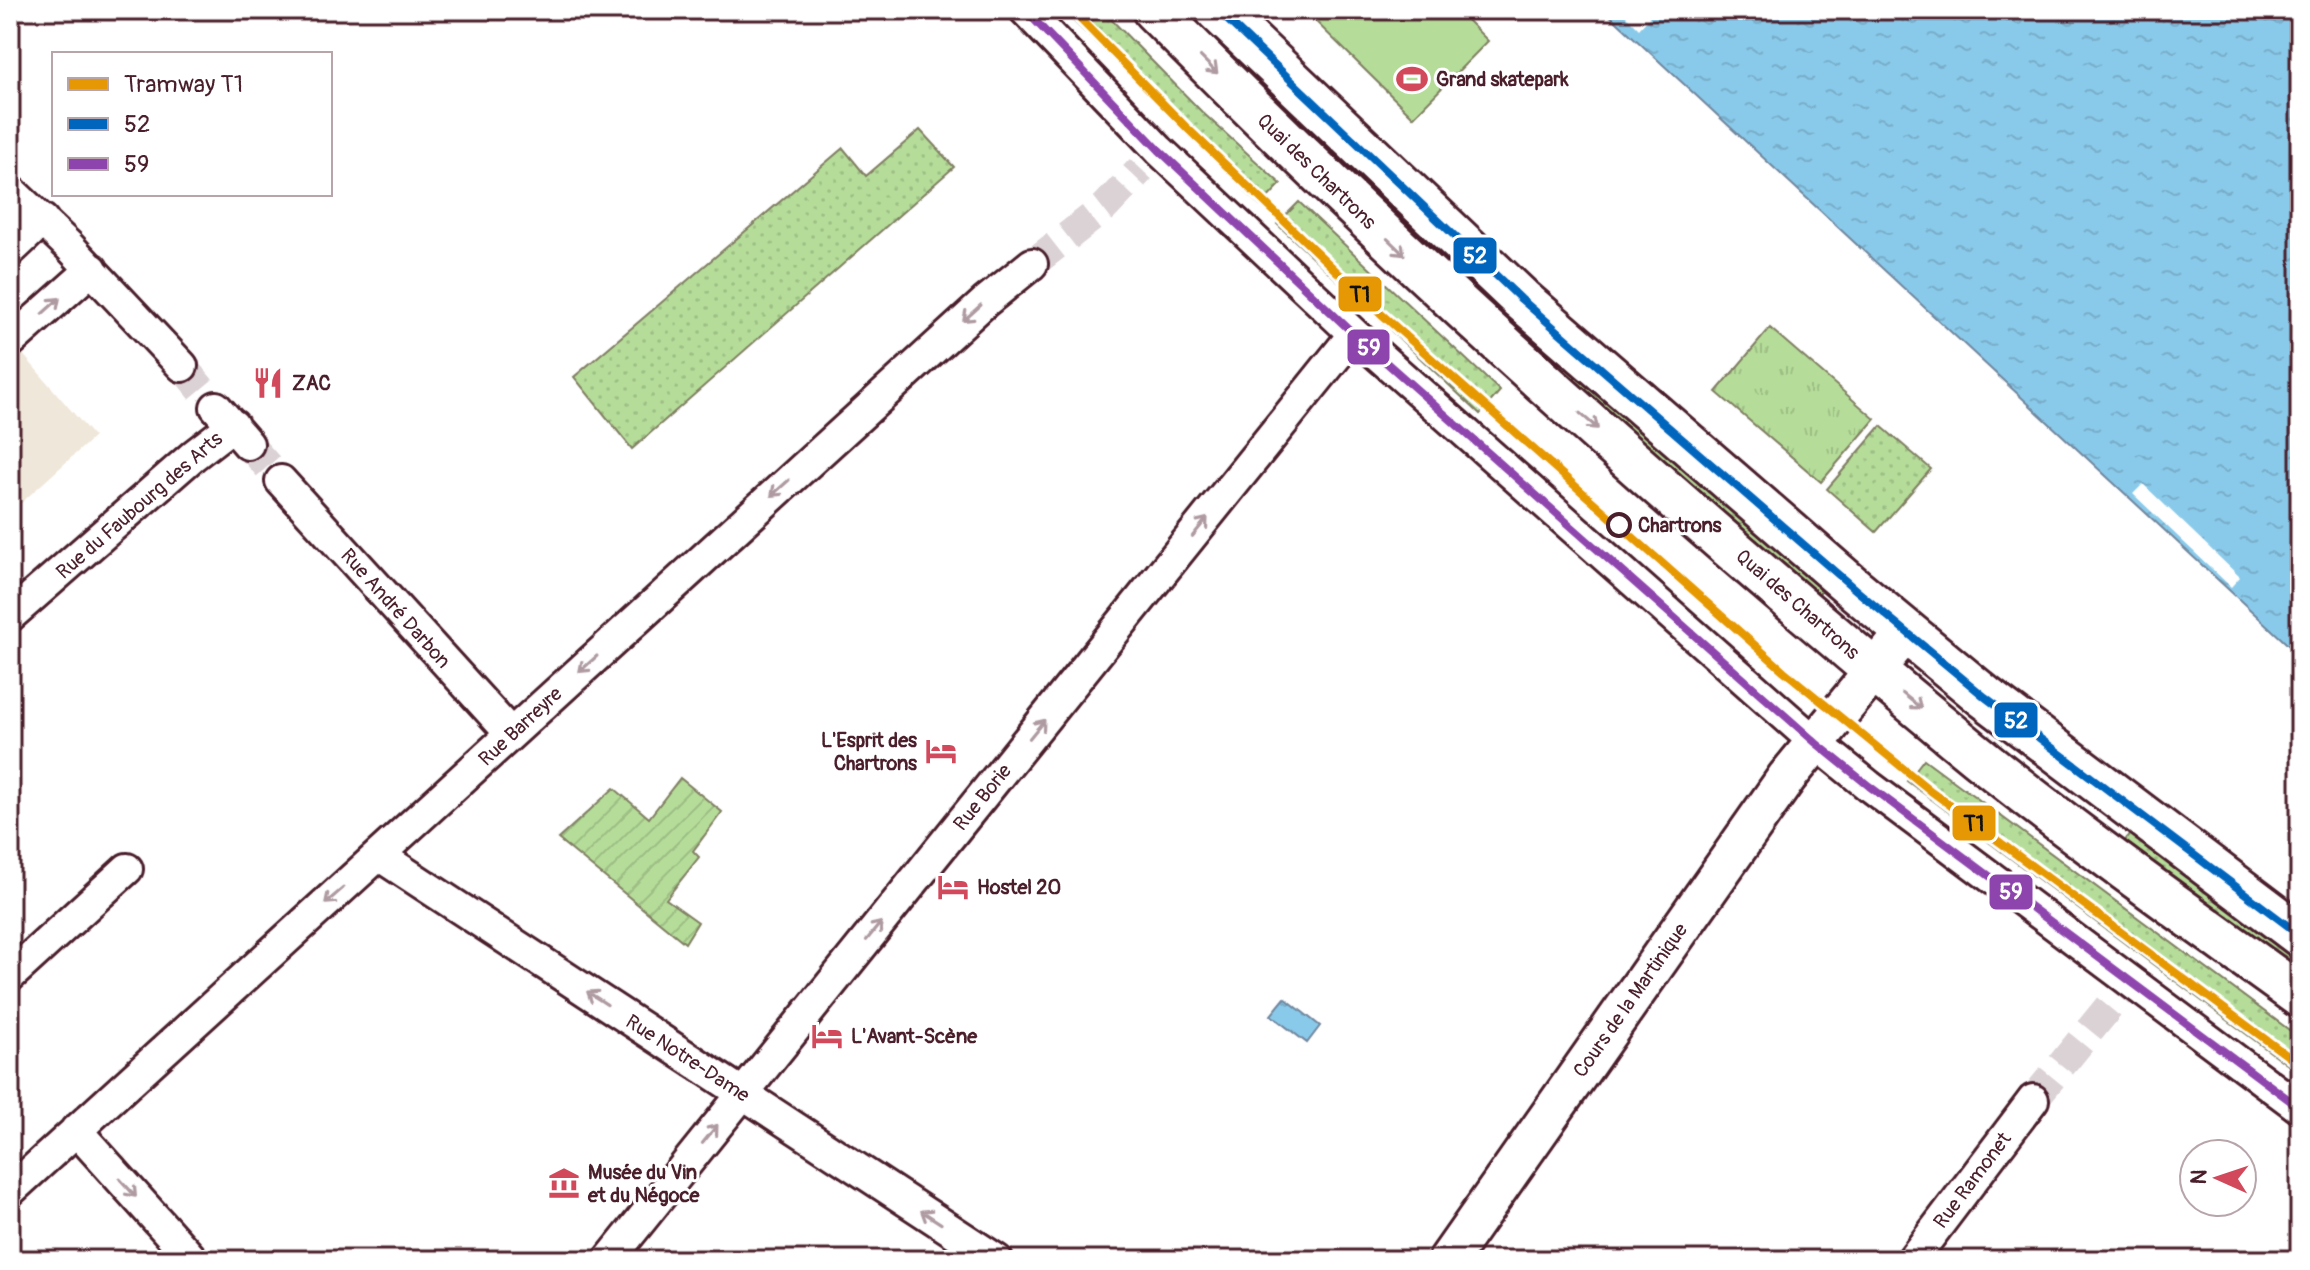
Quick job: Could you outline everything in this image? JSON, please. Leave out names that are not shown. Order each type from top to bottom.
[{"type":"main road","name":"Quai des Chartrons","points":[[1154,10],[1421,271],[1875,671],[1955,738],[2300,996]]},
{"type":"main road","points":[[1217,10],[1521,299],[1906,632],[1985,697],[2300,935]]},
{"type":"street","points":[[1025,10],[1150,159],[1354,334],[1816,743],[1869,786],[2300,1108]]},
{"type":"street","points":[[10,190],[92,269],[182,366]]},
{"type":"street","points":[[10,251],[43,220]]},
{"type":"street","name":"Rue Barreyre","points":[[10,1191],[973,312],[1032,264]]},
{"type":"street","points":[[10,342],[92,269]]},
{"type":"street","name":"Rue Borie","points":[[609,1260],[1354,334]]},
{"type":"street","name":"Rue du Faubourg des Arts","points":[[10,616],[232,425]]},
{"type":"street","name":"Rue André Darbon","points":[[281,481],[511,734]]},
{"type":"street","name":"Cours de la Martinique","points":[[1448,1260],[1787,777],[1906,632]]},
{"type":"street","name":"Rue Notre-Dame","points":[[380,856],[997,1260]]},
{"type":"street","points":[[10,976],[127,869]]},
{"type":"street","name":"Rue Ramonet","points":[[1912,1260],[2033,1100]]},
{"type":"street","points":[[76,1130],[193,1260]]},
{"type":"shaded area","points":[[22,353],[94,437],[10,513],[10,363]]},
{"type":"green space","points":[[1062,10],[1102,10],[1202,112],[1281,184],[1260,206]]},
{"type":"green space","points":[[1175,10],[1188,10],[1320,136],[1311,145]]},
{"type":"green space","name":"Grand skatepark","points":[[1304,10],[1457,10],[1488,41],[1413,117]]},
{"type":"green space","points":[[920,130],[954,167],[632,449],[574,377],[843,148],[866,176]]},
{"type":"green space","points":[[1341,156],[1826,586],[1814,599],[1332,167]]},
{"type":"green space","points":[[1299,202],[1500,391],[1480,414],[1277,224]]},
{"type":"green space","points":[[1770,328],[1875,419],[1821,482],[1716,392]]},
{"type":"green space","points":[[1881,426],[1931,469],[1876,532],[1827,489]]},
{"type":"green space","points":[[1924,759],[2300,1038],[2300,1074],[1907,781]]},
{"type":"green space","points":[[680,778],[722,812],[693,851],[699,857],[666,899],[698,922],[685,943],[558,839],[614,788],[649,818]]},
{"type":"green space","points":[[2132,831],[2300,955],[2300,975],[2122,845]]},
{"type":"water","points":[[1604,10],[2300,10],[2300,656]]},
{"type":"water","points":[[1285,998],[1320,1026],[1307,1043],[1271,1015]]},
{"type":"pier","points":[[1620,10],[1643,10],[1650,17],[1639,29]]},
{"type":"pier","points":[[2143,484],[2240,577],[2231,587],[2133,494]]},
{"type":"tunnel","points":[[1032,264],[1105,207],[1141,169]]},
{"type":"tunnel","points":[[182,366],[216,407]]},
{"type":"tunnel","points":[[248,444],[281,481]]},
{"type":"tunnel","points":[[2033,1100],[2129,982]]},
{"type":"tram line","name":"T1","points":[[1071,10],[1187,128],[1379,312],[1784,671],[1931,791],[2300,1065]]},
{"type":"transit line","name":"59","points":[[1025,10],[1159,150],[1354,334],[1816,743],[1869,786],[2300,1108]]},
{"type":"transit line","name":"52","points":[[1217,10],[1521,299],[1856,590],[1985,697],[2300,935]]},
{"type":"place","name":"Grand skatepark","points":[[1412,79]]},
{"type":"place","name":"ZAC","points":[[268,383]]},
{"type":"place","name":"Chartrons","points":[[1619,525]]},
{"type":"place","name":"L'Esprit des Chartrons","points":[[941,751]]},
{"type":"place","name":"Hostel 20","points":[[953,887]]},
{"type":"place","name":"L'Avant-Scène","points":[[827,1036]]},
{"type":"place","name":"Musée du Vin et du Négoce","points":[[564,1183]]}]
